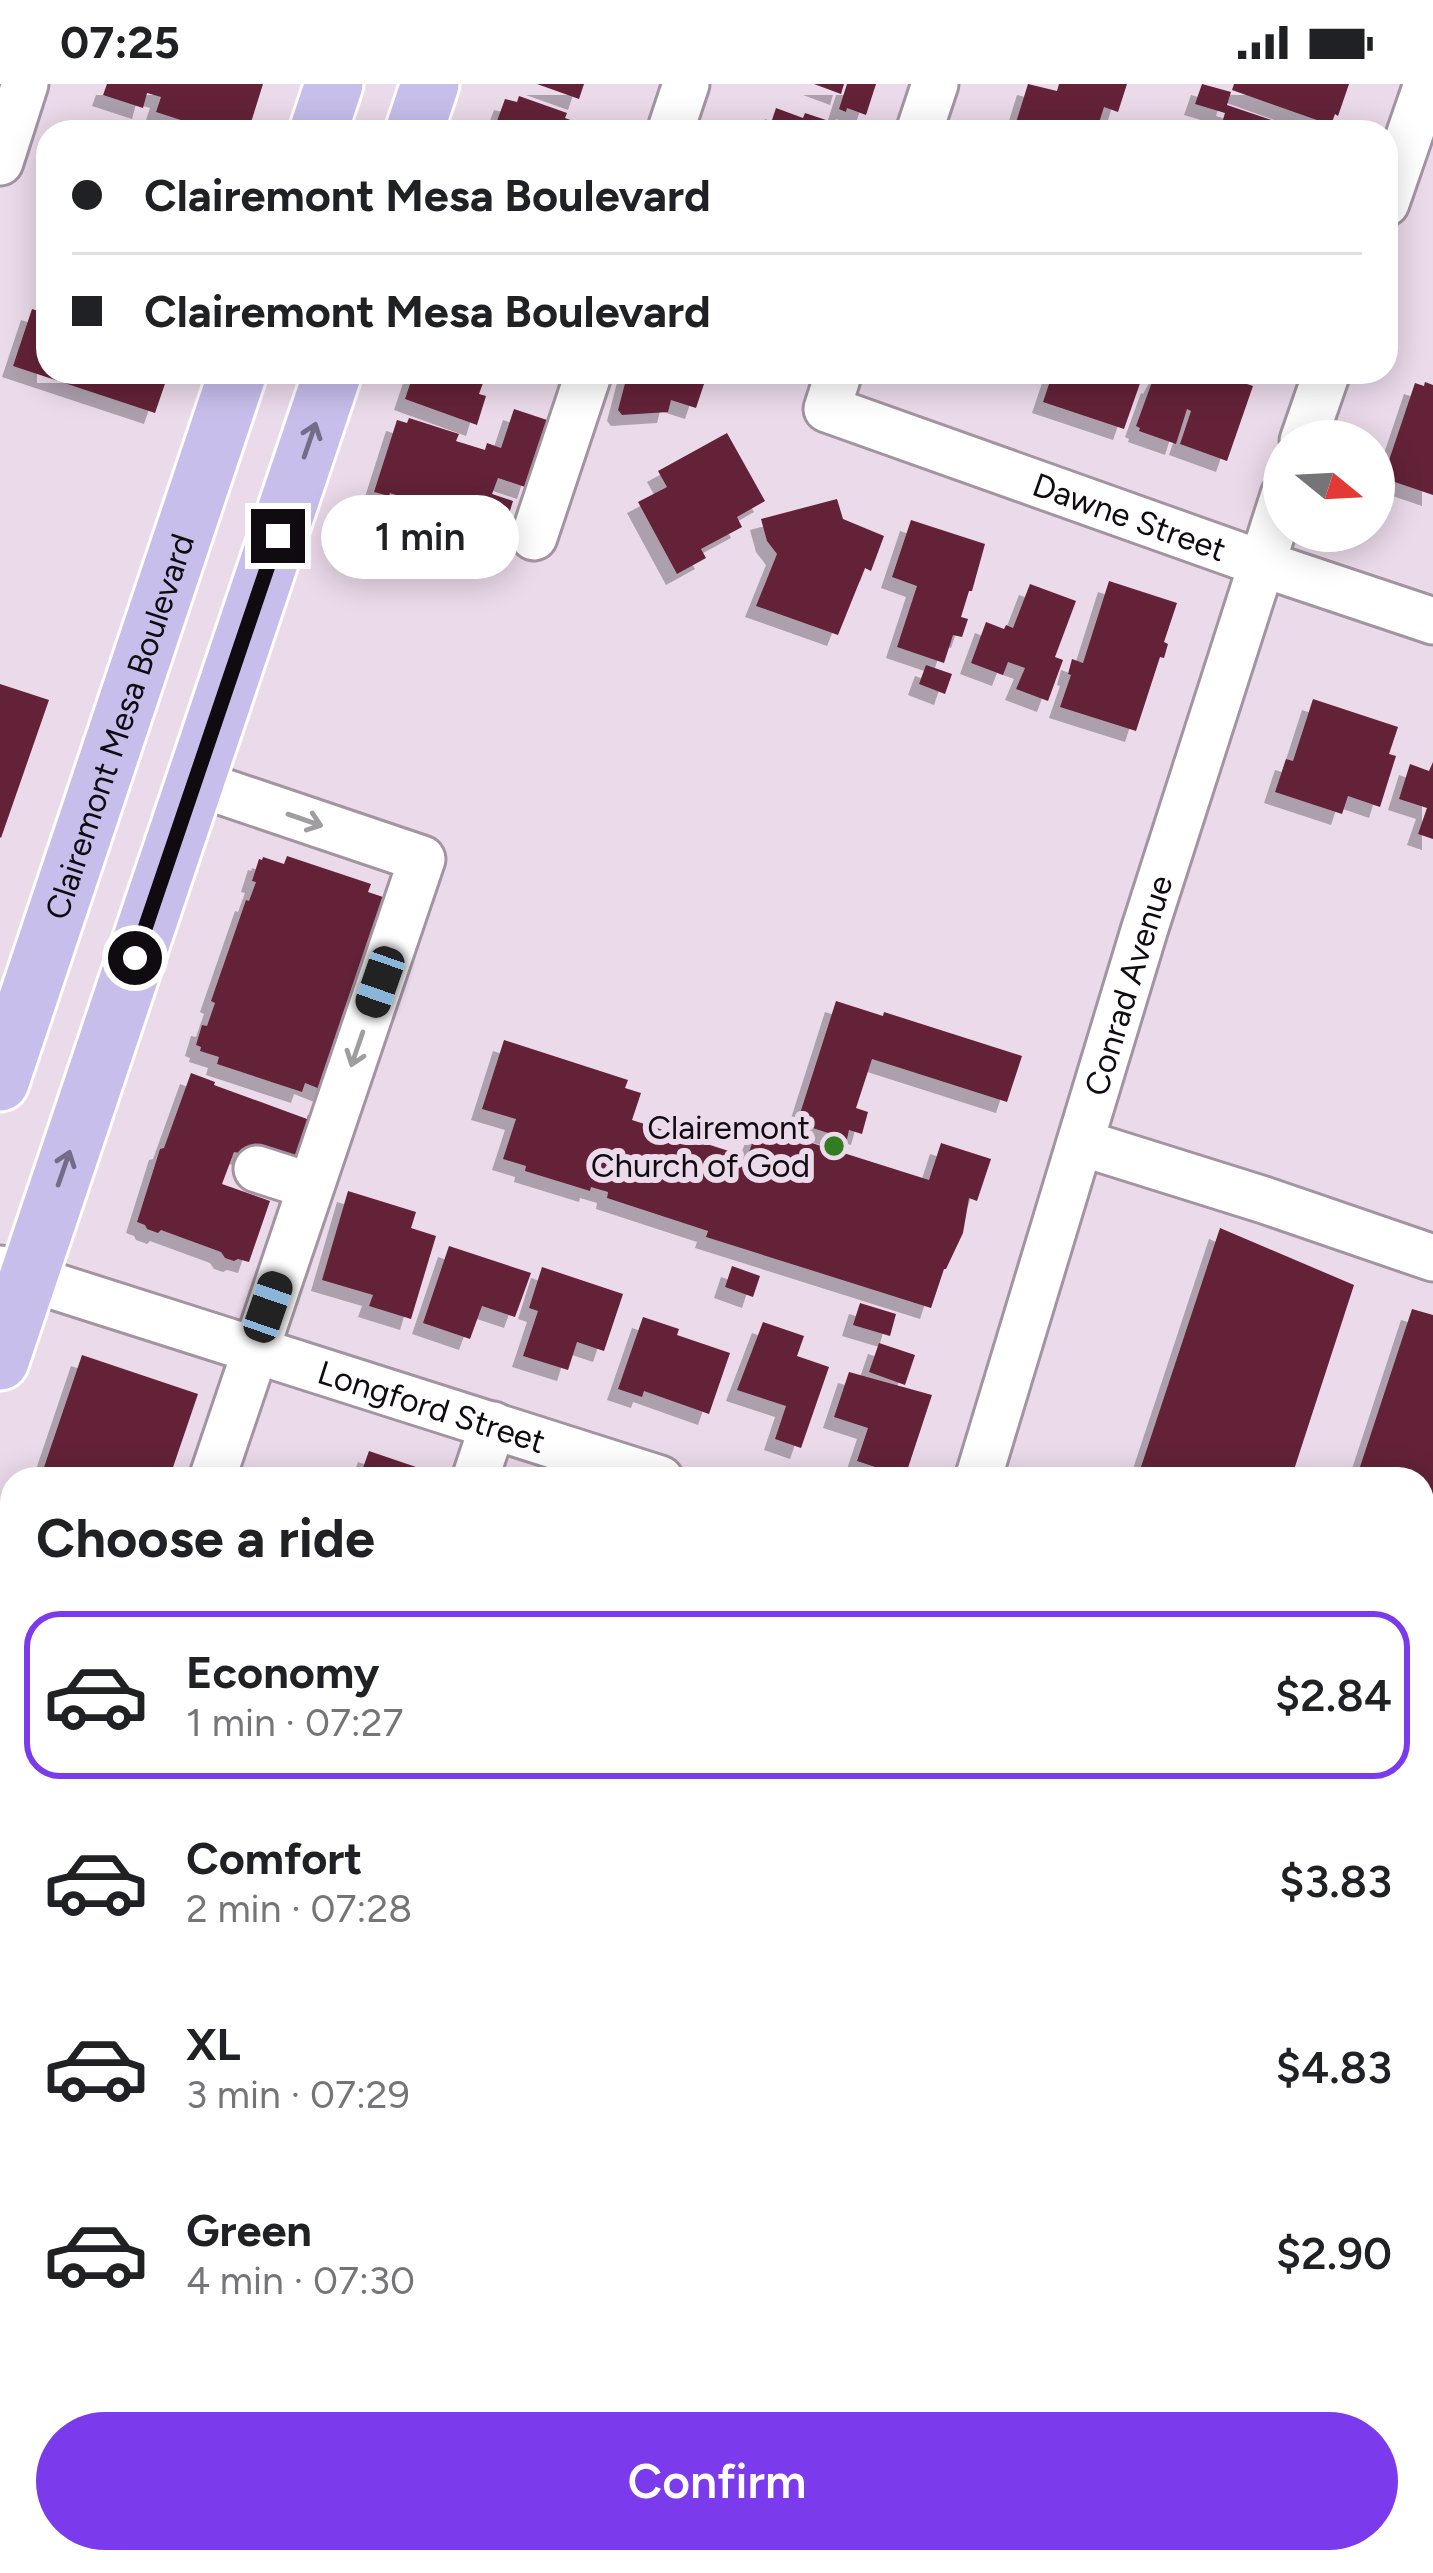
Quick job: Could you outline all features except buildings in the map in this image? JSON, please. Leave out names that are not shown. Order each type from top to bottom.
[{"type":"main road","points":[[322,120],[334,84]]},
{"type":"main road","points":[[418,120],[430,84]]},
{"type":"main road","name":"Clairemont Mesa Boulevard","points":[[0,1082],[234,384]]},
{"type":"main road","points":[[0,1360],[14,1274],[194,782],[329,384]]},
{"type":"street","points":[[0,162],[26,84]]},
{"type":"street","points":[[674,120],[686,84]]},
{"type":"street","points":[[923,120],[935,84]]},
{"type":"street","points":[[1398,181],[1422,138],[1427,84]]},
{"type":"street","points":[[534,537],[586,384]]},
{"type":"street","points":[[1310,420],[1323,384]]},
{"type":"street","name":"Dawne Street","points":[[833,390],[1260,563],[1433,621]]},
{"type":"street","name":"Conrad Avenue","points":[[982,1467],[1264,552]]},
{"type":"street","points":[[194,782],[422,859],[216,1467]]},
{"type":"street","points":[[1082,1143],[1433,1258]]},
{"type":"street","points":[[257,1168],[310,1186]]},
{"type":"street","name":"Longford Street","points":[[14,1274],[622,1467]]},
{"type":"street","points":[[479,1467],[494,1426]]},
{"type":"place","name":"Clairemont Church of God","points":[[834,1146]]},
{"type":"route","points":[[135,958],[278,536]]}]
